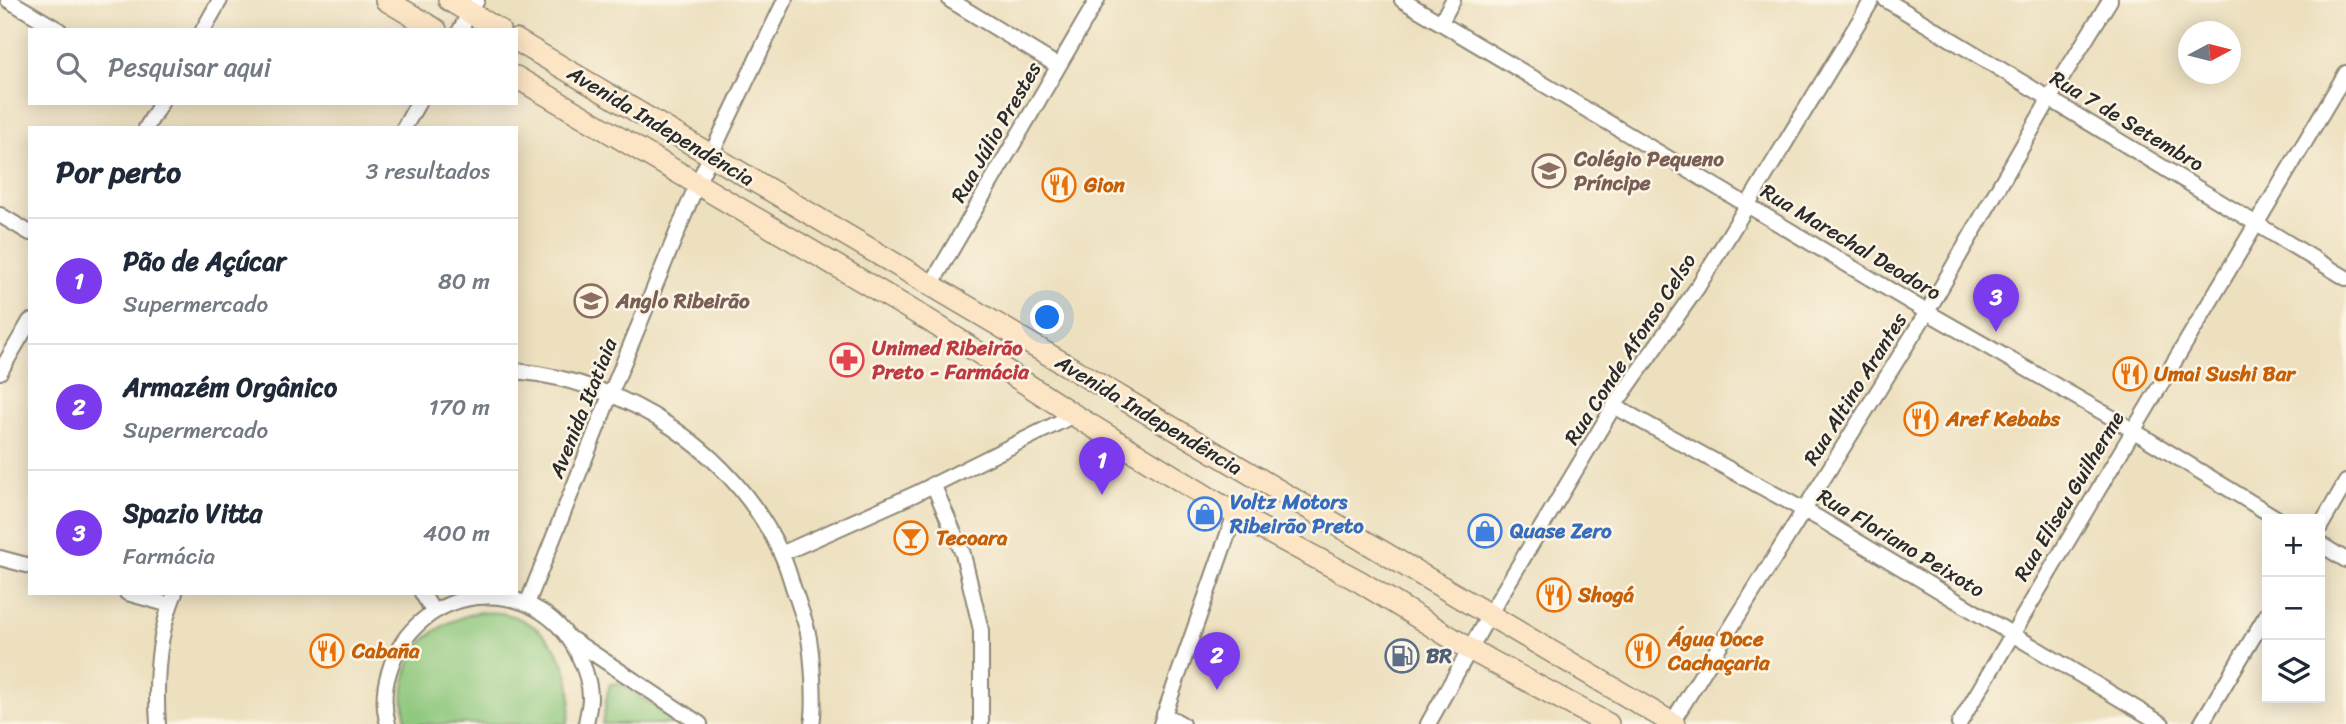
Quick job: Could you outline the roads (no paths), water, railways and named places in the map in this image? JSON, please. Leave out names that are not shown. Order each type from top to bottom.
[{"type":"main road","points":[[386,0],[433,28]]},
{"type":"main road","points":[[449,0],[495,28]]},
{"type":"main road","name":"Avenida Independência","points":[[518,41],[1672,724]]},
{"type":"main road","name":"Avenida Independência","points":[[518,78],[930,321],[1074,415],[1235,514],[1359,581],[1471,650],[1608,724]]},
{"type":"street","points":[[8,0],[56,28]]},
{"type":"street","points":[[204,28],[220,0]]},
{"type":"street","name":"Avenida Itatiaia","points":[[527,604],[697,184],[785,0]]},
{"type":"street","points":[[950,0],[1058,66]]},
{"type":"street","name":"Rua Júlio Prestes","points":[[931,285],[1097,0]]},
{"type":"street","name":"Rua Marechal Deodoro","points":[[1402,0],[2270,514]]},
{"type":"street","points":[[1441,22],[1453,0]]},
{"type":"street","name":"Rua Conde Afonso Celso","points":[[1428,724],[1489,615],[1614,406],[1697,288],[1872,0]]},
{"type":"street","name":"Rua 7 de Setembro","points":[[1886,0],[2346,278]]},
{"type":"street","name":"Rua Altino Arantes","points":[[1672,724],[1927,312],[2049,99],[2110,0]]},
{"type":"street","name":"Rua Eliseu Guilherme","points":[[1959,724],[2346,73]]},
{"type":"street","points":[[147,126],[160,105]]},
{"type":"street","points":[[405,126],[417,105]]},
{"type":"street","points":[[0,215],[28,232]]},
{"type":"street","points":[[0,372],[28,324]]},
{"type":"street","points":[[518,371],[551,375],[611,393],[653,414],[693,442],[727,475],[757,512],[781,554],[807,630],[814,710],[812,724]]},
{"type":"street","name":"Rua Floriano Peixoto","points":[[1614,406],[1804,510],[2162,724]]},
{"type":"street","points":[[781,554],[1074,415]]},
{"type":"street","points":[[2325,518],[2346,482]]},
{"type":"street","points":[[933,484],[963,554],[981,630],[981,724]]},
{"type":"street","points":[[1182,724],[1163,719],[1235,514]]},
{"type":"street","points":[[2325,547],[2346,560]]},
{"type":"street","points":[[0,558],[28,565]]},
{"type":"street","points":[[142,595],[172,599],[159,653],[156,702],[158,724]]},
{"type":"street","points":[[423,595],[433,611]]},
{"type":"street","points":[[388,724],[385,686],[394,656],[410,631],[433,611],[455,601],[479,596],[504,597],[527,604],[551,618],[571,639],[700,724]]},
{"type":"street","points":[[2201,724],[2262,622]]},
{"type":"street","points":[[571,639],[585,667],[590,698],[586,724]]},
{"type":"place","name":"Colégio Pequeno Príncipe","points":[[1549,171]]},
{"type":"place","name":"Gion","points":[[1059,185]]},
{"type":"place","name":"Anglo Ribeirão","points":[[591,301]]},
{"type":"place","name":"Spazio Vitta","points":[[1996,332]]},
{"type":"place","name":"Unimed Ribeirão Preto - Farmácia","points":[[847,360]]},
{"type":"place","name":"Umai Sushi Bar","points":[[2130,374]]},
{"type":"place","name":"Aref Kebabs","points":[[1921,419]]},
{"type":"place","name":"Pão de Açúcar","points":[[1102,495]]},
{"type":"place","name":"Voltz Motors Ribeirão Preto","points":[[1205,514]]},
{"type":"place","name":"Quase Zero","points":[[1485,531]]},
{"type":"place","name":"Tecoara","points":[[911,538]]},
{"type":"place","name":"Shogá","points":[[1554,595]]},
{"type":"place","name":"Cabaña","points":[[327,651]]},
{"type":"place","name":"Água Doce Cachaçaria","points":[[1643,651]]},
{"type":"place","name":"BR","points":[[1402,656]]},
{"type":"place","name":"Armazém Orgânico","points":[[1217,690]]}]
